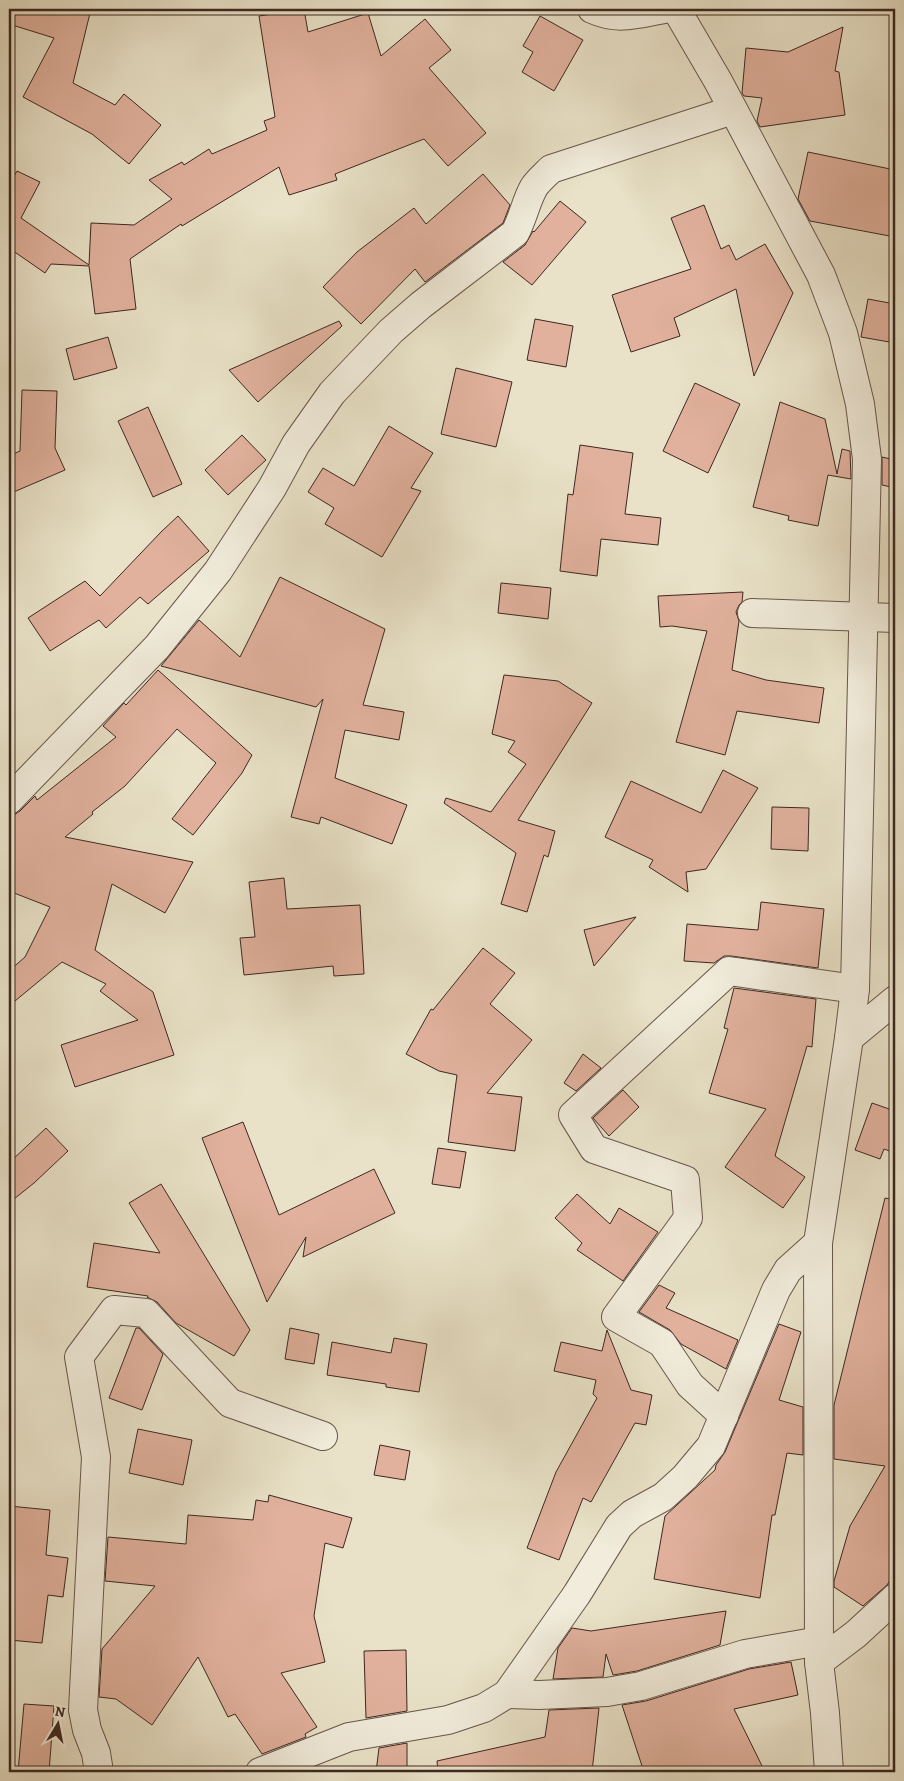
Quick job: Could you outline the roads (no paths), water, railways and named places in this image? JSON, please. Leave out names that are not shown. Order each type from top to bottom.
[{"type":"street","points":[[592,9],[604,14],[625,17],[664,9]]},
{"type":"street","points":[[676,9],[734,110],[822,275],[843,333],[860,404],[867,459],[855,989],[818,1243],[819,1651],[826,1713],[829,1772]]},
{"type":"street","points":[[9,800],[15,791],[157,647],[212,578],[272,488],[296,444],[332,393],[397,326],[421,305],[515,233],[535,186],[551,169],[734,110]]},
{"type":"street","points":[[752,613],[895,618]]},
{"type":"street","points":[[724,1416],[690,1385],[662,1343],[616,1317],[688,1218],[685,1180],[594,1149],[573,1115],[729,971],[855,989]]},
{"type":"street","points":[[849,1038],[895,1000]]},
{"type":"street","points":[[260,1772],[349,1738],[448,1720],[484,1708],[507,1694],[577,1594],[619,1526],[632,1514],[663,1497],[686,1477],[711,1446],[776,1290],[788,1270],[818,1243]]},
{"type":"street","points":[[100,1772],[83,1710],[96,1457],[79,1357],[114,1310],[146,1313],[230,1403],[323,1436]]},
{"type":"street","points":[[507,1694],[539,1695],[607,1692],[641,1686],[745,1654],[819,1651],[856,1634],[895,1598]]}]
